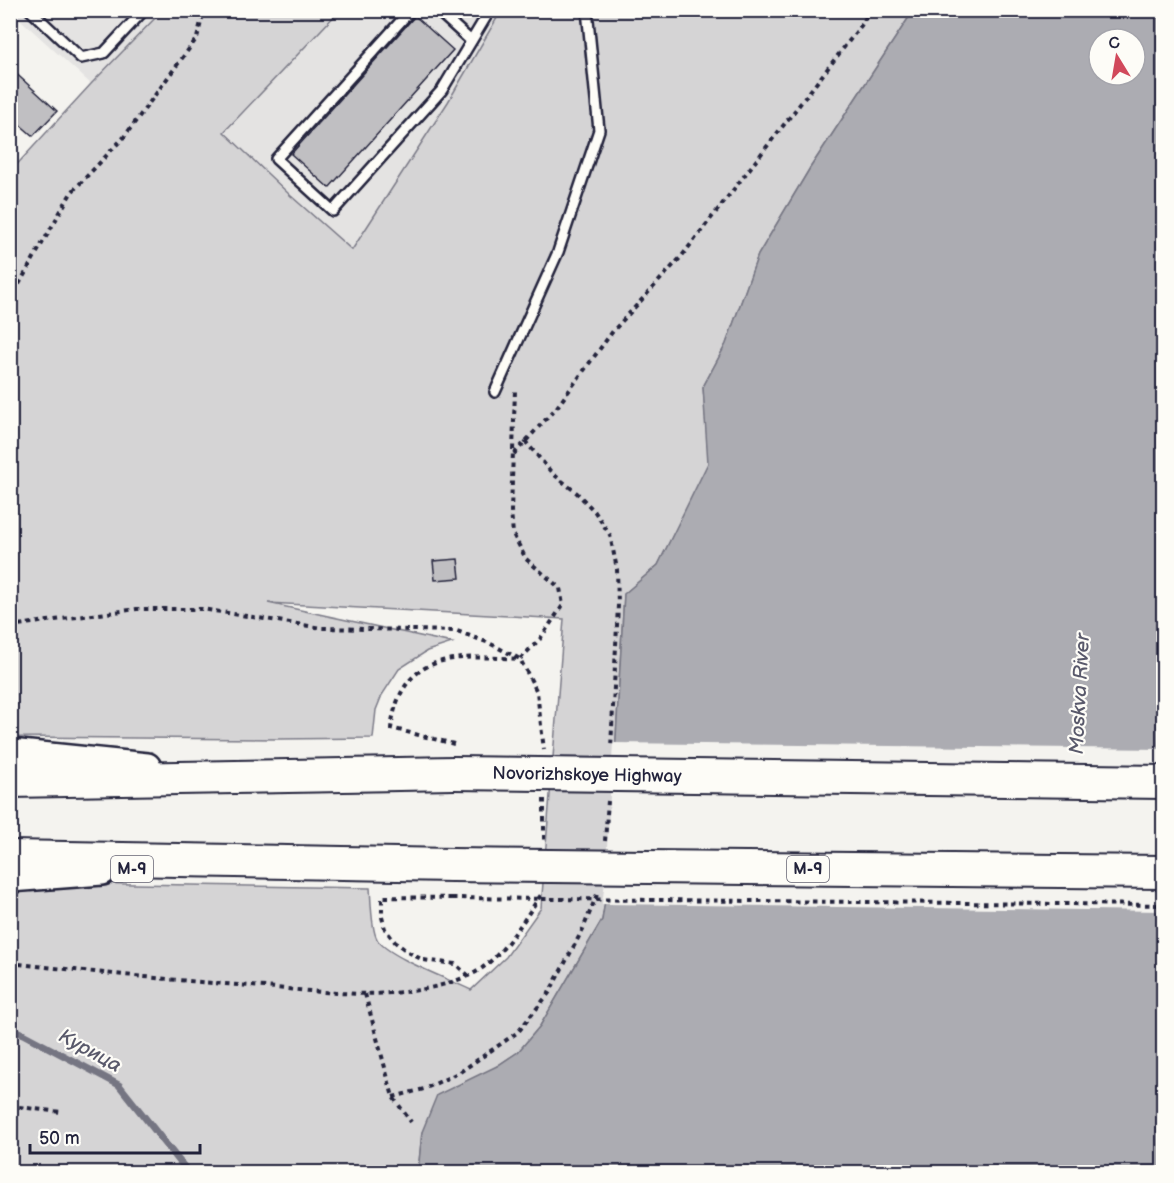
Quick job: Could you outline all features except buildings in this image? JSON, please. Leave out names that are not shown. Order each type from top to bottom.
[{"type":"highway","name":"Novorizhskoye Highway","points":[[10,781],[249,778],[454,759],[1164,782]]},
{"type":"highway","name":"М-9","points":[[10,857],[452,865],[1164,872]]},
{"type":"main road","points":[[10,753],[249,778]]},
{"type":"main road","name":"М-9","points":[[10,878],[254,861]]},
{"type":"lane","points":[[30,10],[81,58],[104,53],[144,10]]},
{"type":"lane","points":[[411,10],[276,159],[333,210],[442,90],[490,10]]},
{"type":"lane","points":[[437,10],[471,41]]},
{"type":"lane","points":[[495,392],[558,252],[599,130],[587,10]]},
{"type":"path","points":[[10,300],[71,193],[124,136],[197,38],[204,10]]},
{"type":"path","points":[[513,455],[557,407],[613,331],[681,257],[863,23],[869,10]]},
{"type":"path","points":[[454,759],[391,728],[393,712],[400,693],[412,677],[427,666],[452,658],[470,656],[520,659],[540,639],[563,606],[560,588],[526,559],[513,534],[511,511],[515,387]]},
{"type":"path","points":[[525,441],[552,474],[595,512],[610,535],[617,569],[618,605],[610,748]]},
{"type":"path","points":[[10,626],[137,609],[202,609],[322,628],[457,631],[489,643],[520,659],[537,692],[544,752]]},
{"type":"path","points":[[605,844],[608,796]]},
{"type":"path","points":[[544,797],[544,843]]},
{"type":"path","points":[[10,963],[134,977],[365,994],[421,990],[469,976],[480,969],[502,950],[545,889]]},
{"type":"path","points":[[393,1097],[424,1089],[460,1072],[518,1032],[549,993],[583,929],[599,890]]},
{"type":"path","points":[[469,976],[456,964],[423,960],[395,942],[386,929],[382,917],[382,897],[1164,905]]},
{"type":"path","points":[[365,994],[393,1097],[411,1122]]},
{"type":"path","points":[[10,1106],[61,1112]]},
{"type":"shaded area","points":[[11,11],[162,11],[91,84]]},
{"type":"shaded area","points":[[162,11],[339,11],[224,132],[352,250],[448,102],[501,11],[913,11],[810,168],[758,255],[726,344],[703,387],[709,463],[658,565],[624,594],[608,882],[602,920],[540,1026],[518,1052],[497,1066],[422,1132],[418,1172],[11,1172],[11,889],[76,883],[370,888],[374,928],[377,939],[383,946],[405,960],[471,990],[506,957],[541,908],[564,619],[268,603],[452,643],[427,651],[399,669],[382,695],[376,710],[373,738],[11,737],[10,172]]},
{"type":"shaded area","points":[[339,11],[501,11],[448,102],[352,250],[224,132]]},
{"type":"water","name":"Moskva River","points":[[913,11],[1163,11],[1163,1172],[418,1172],[422,1132],[437,1095],[497,1066],[518,1052],[540,1026],[602,920],[608,882],[624,594],[658,565],[708,463],[703,387],[726,344],[758,255],[810,168]]},
{"type":"pier","points":[[613,743],[1163,749],[1163,911],[602,904]]},
{"type":"waterway","name":"Курица","points":[[10,1031],[19,1032],[119,1085],[188,1172]]}]
